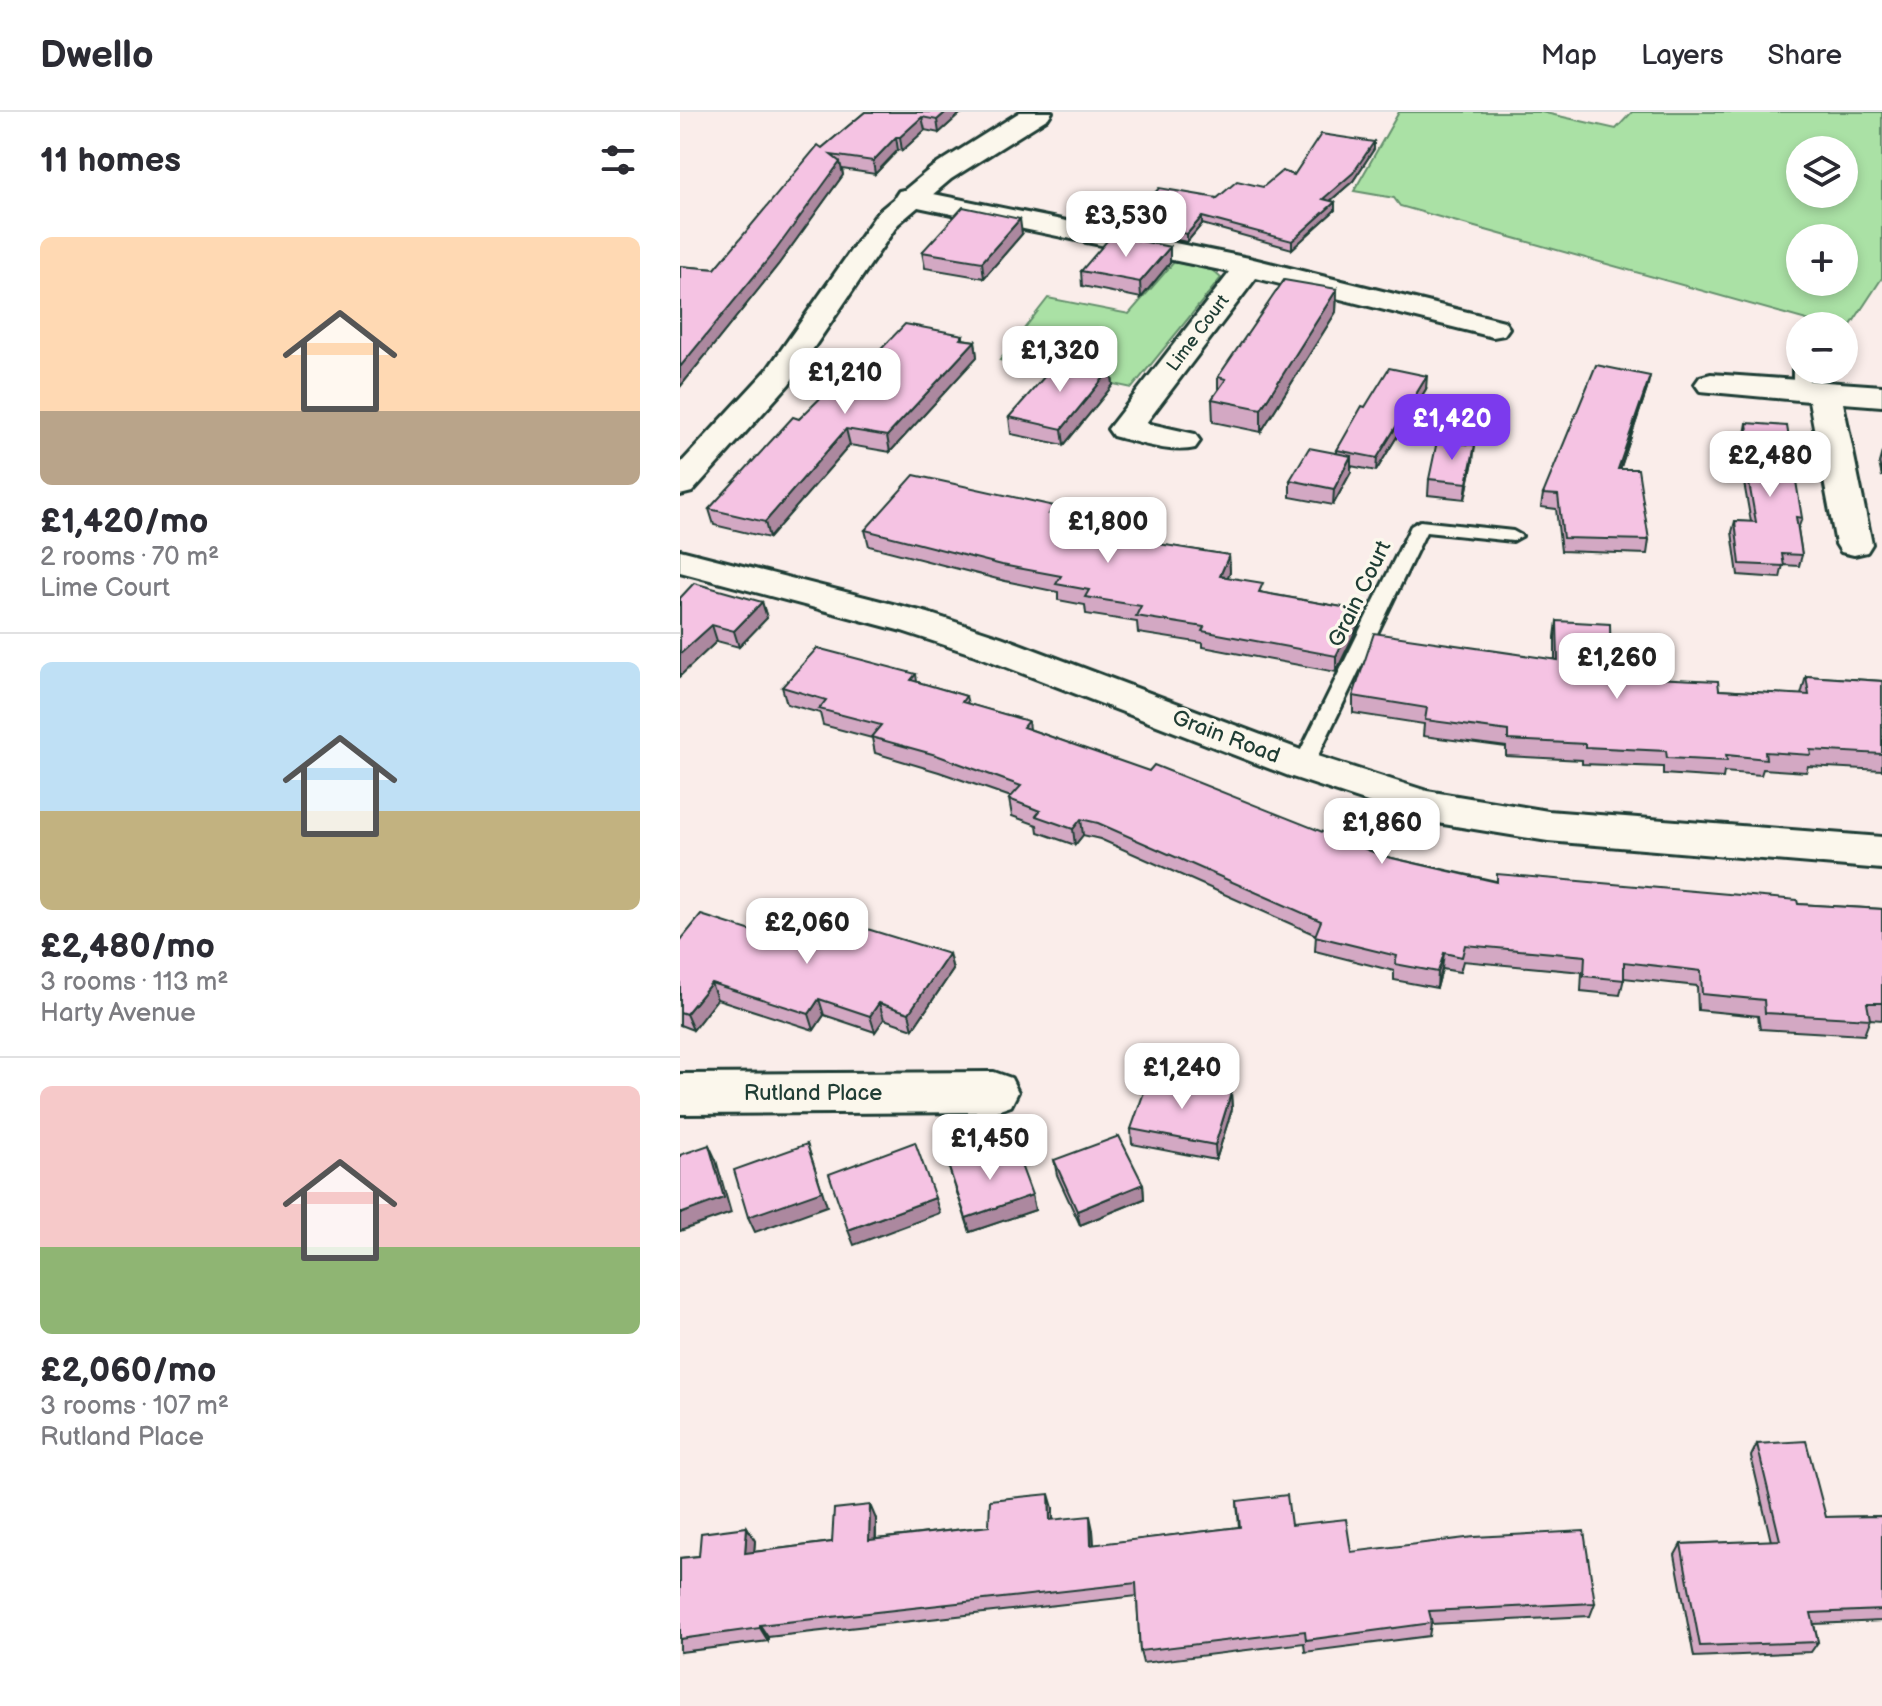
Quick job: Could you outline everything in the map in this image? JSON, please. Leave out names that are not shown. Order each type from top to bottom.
[{"type":"street","points":[[680,485],[778,377],[869,243],[909,197],[1039,112]]},
{"type":"street","name":"Lime Court","points":[[909,197],[1249,267],[1493,328]]},
{"type":"street","name":"Lime Court","points":[[1183,441],[1125,429],[1249,267]]},
{"type":"street","points":[[1711,384],[1786,384]]},
{"type":"street","points":[[1854,544],[1809,384],[1882,396]]},
{"type":"street","name":"Grain Road","points":[[680,561],[959,636],[1303,766],[1425,806],[1483,818],[1882,853]]},
{"type":"street","name":"Rutland Place","points":[[680,1094],[994,1092]]},
{"type":"lane","name":"Grain Court","points":[[1303,766],[1420,526],[1513,536]]},
{"type":"green space","points":[[1399,112],[1541,112],[1616,129],[1632,112],[1882,112],[1882,278],[1858,314],[1786,314],[1400,206],[1394,198],[1354,191]]},
{"type":"green space","points":[[1174,262],[1212,270],[1221,278],[1132,388],[1000,360],[1048,298],[1129,314]]},
{"type":"building","points":[[865,112],[946,112],[937,120],[922,117],[900,137],[896,137],[873,161],[831,155],[840,162],[775,251],[680,367],[680,266],[715,269],[818,145],[822,148]]},
{"type":"building","points":[[1321,134],[1374,142],[1353,173],[1323,199],[1335,202],[1292,241],[1202,217],[1187,234],[1129,223],[1159,188],[1217,198],[1215,200],[1237,181],[1263,187],[1282,171],[1294,175]]},
{"type":"building","points":[[963,207],[1020,219],[982,262],[922,252]]},
{"type":"building","points":[[1112,235],[1170,247],[1140,282],[1081,271]]},
{"type":"building","points":[[1284,280],[1337,289],[1261,409],[1212,399],[1226,379],[1218,377]]},
{"type":"building","points":[[905,324],[963,335],[960,339],[975,341],[887,436],[846,429],[765,522],[709,509],[793,417],[799,419],[856,363],[866,365]]},
{"type":"building","points":[[1059,360],[1111,369],[1062,429],[1009,417]]},
{"type":"building","points":[[1596,365],[1650,376],[1618,469],[1638,469],[1649,540],[1563,538],[1558,495],[1543,494]]},
{"type":"building","points":[[1389,368],[1427,376],[1377,458],[1337,450],[1362,406],[1365,407]]},
{"type":"building","points":[[1747,423],[1787,426],[1802,518],[1796,517],[1802,555],[1782,554],[1784,566],[1740,564],[1735,521],[1756,522],[1744,455],[1751,455]]},
{"type":"building","points":[[1437,441],[1475,445],[1467,483],[1429,479]]},
{"type":"building","points":[[1309,448],[1351,456],[1334,489],[1290,480]]},
{"type":"building","points":[[914,475],[1054,506],[1049,514],[1088,521],[1085,526],[1104,529],[1101,535],[1229,555],[1220,576],[1263,583],[1259,592],[1359,610],[1336,656],[1202,631],[1204,627],[1136,616],[1141,606],[1085,597],[1089,590],[1056,584],[1061,576],[1002,565],[865,530]]},
{"type":"building","points":[[694,583],[762,602],[734,631],[712,625],[680,654],[680,598]]},
{"type":"building","points":[[1557,621],[1610,624],[1611,676],[1718,681],[1719,690],[1809,695],[1806,676],[1882,681],[1882,754],[1810,750],[1811,755],[1765,752],[1766,759],[1726,755],[1727,761],[1667,758],[1666,751],[1508,740],[1508,731],[1425,720],[1427,708],[1353,696],[1374,633],[1558,660]]},
{"type":"building","points":[[817,648],[916,674],[911,680],[966,696],[962,702],[1028,721],[1023,727],[1149,771],[1154,765],[1383,856],[1497,882],[1497,874],[1797,900],[1798,904],[1882,909],[1882,1003],[1867,1003],[1870,1019],[1765,1013],[1764,1000],[1702,994],[1701,971],[1624,962],[1624,980],[1584,976],[1585,956],[1465,945],[1462,957],[1444,953],[1438,972],[1395,964],[1397,956],[1315,936],[1321,921],[1098,823],[1081,819],[1073,829],[1036,816],[1040,811],[1009,799],[1021,786],[936,755],[871,737],[881,725],[819,709],[826,700],[782,687]]},
{"type":"building","points":[[815,913],[949,954],[909,1013],[879,1003],[870,1016],[819,999],[809,1014],[711,983],[686,1014],[680,1012],[680,941],[701,915],[793,944]]},
{"type":"building","points":[[1149,1078],[1231,1093],[1215,1145],[1131,1129]]},
{"type":"building","points":[[1119,1136],[1143,1184],[1077,1211],[1054,1160]]},
{"type":"building","points":[[915,1142],[935,1198],[848,1230],[829,1174]]},
{"type":"building","points":[[807,1144],[822,1191],[748,1217],[734,1170]]},
{"type":"building","points":[[709,1145],[724,1198],[680,1214],[680,1155]]},
{"type":"building","points":[[1014,1146],[1032,1195],[966,1218],[949,1168]]},
{"type":"building","points":[[1806,1441],[1826,1517],[1882,1516],[1882,1610],[1811,1613],[1818,1642],[1700,1646],[1681,1544],[1780,1540],[1757,1444]]},
{"type":"building","points":[[1049,1494],[1050,1520],[1090,1516],[1091,1545],[1240,1527],[1237,1501],[1287,1495],[1291,1525],[1346,1519],[1351,1552],[1474,1537],[1584,1531],[1595,1603],[1429,1611],[1432,1623],[1306,1640],[1305,1631],[1140,1651],[1136,1583],[760,1625],[760,1628],[680,1639],[680,1558],[699,1556],[701,1533],[747,1527],[745,1553],[832,1542],[834,1509],[870,1505],[869,1540],[989,1526],[990,1500]]}]
